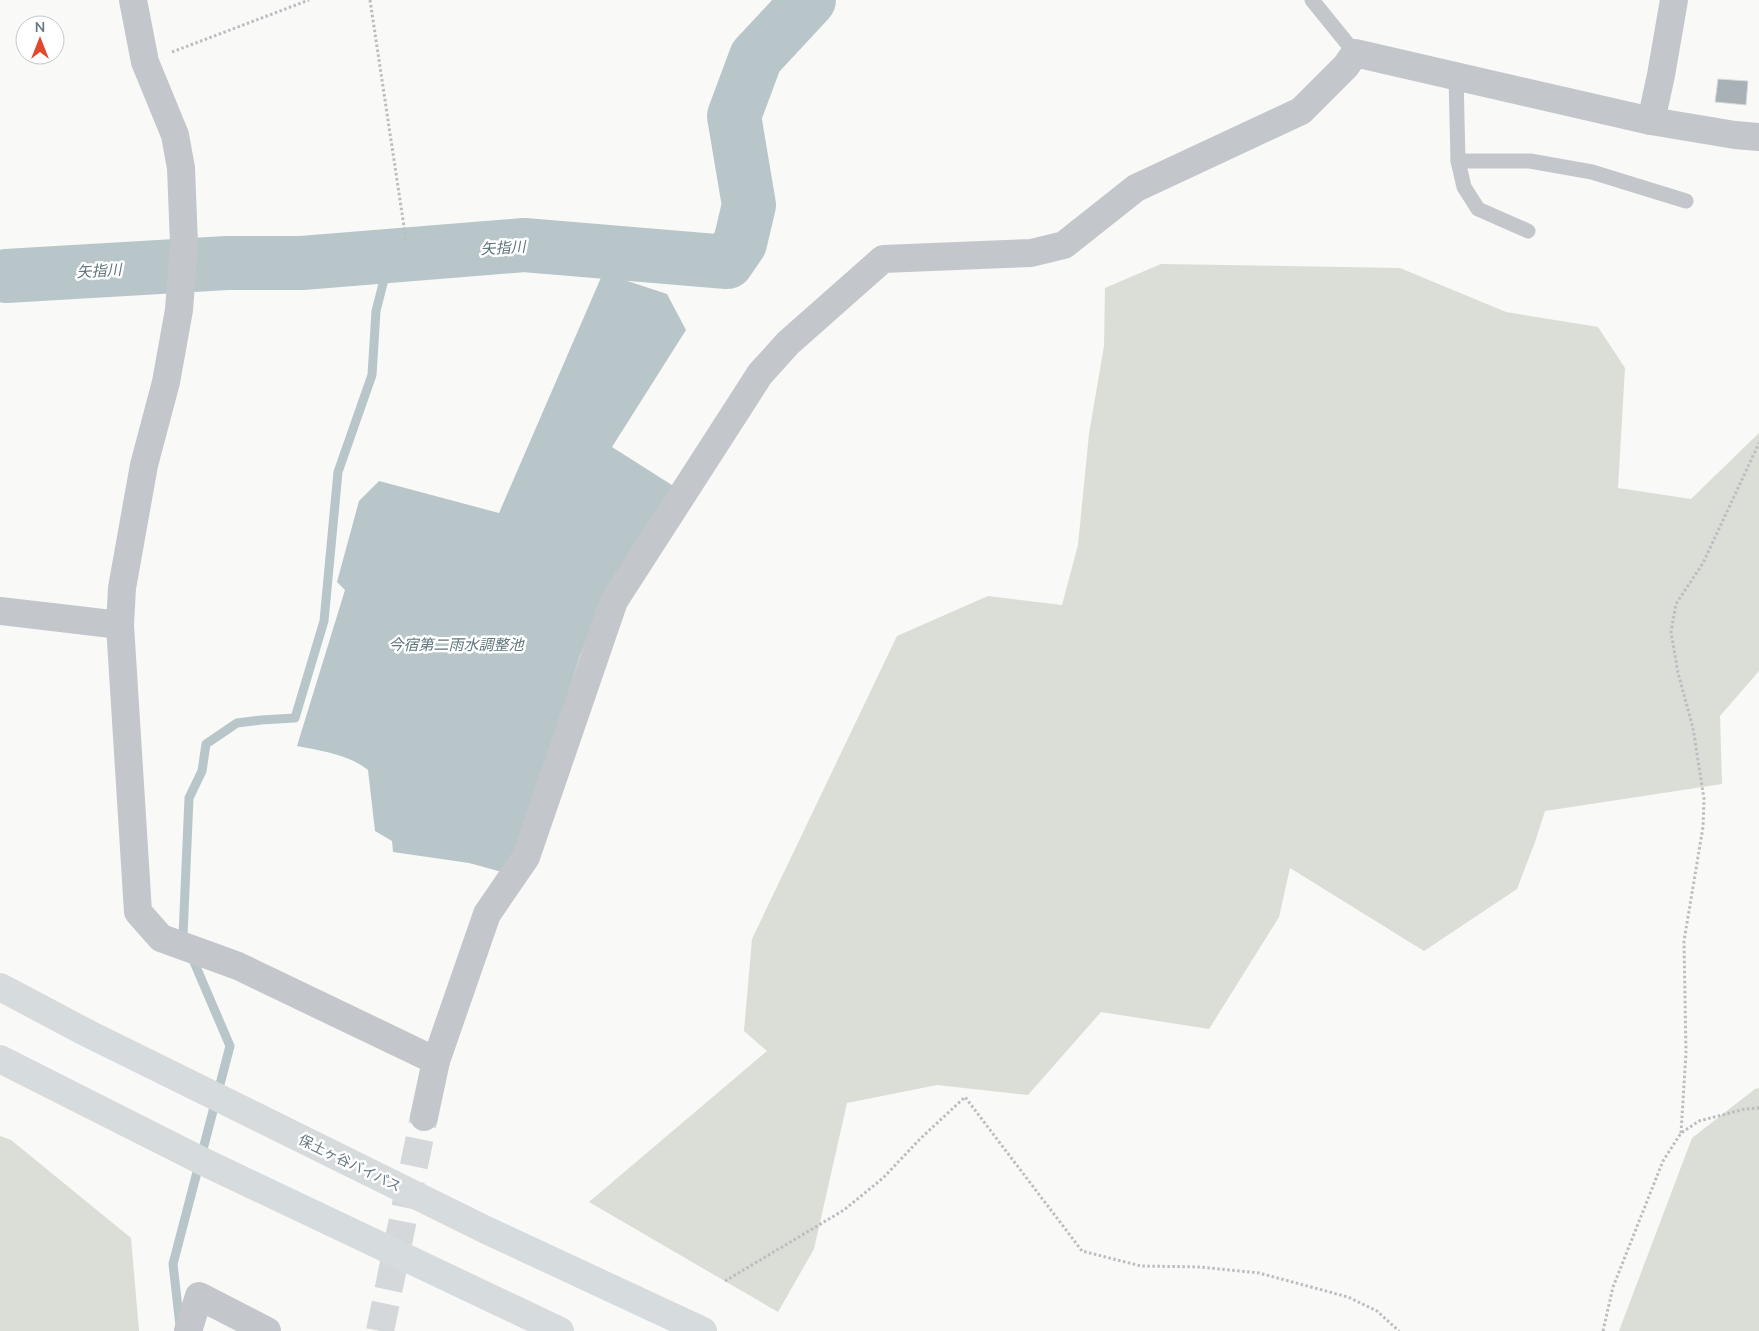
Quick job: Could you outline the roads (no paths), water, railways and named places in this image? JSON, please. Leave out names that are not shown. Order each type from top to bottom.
[{"type":"highway","points":[[0,975],[89,1034]]},
{"type":"highway","name":"保土ヶ谷バイパス","points":[[0,988],[89,1034],[486,1230],[703,1331]]},
{"type":"highway","points":[[0,1059],[202,1161],[560,1331]]},
{"type":"highway","points":[[0,1077],[202,1161]]},
{"type":"street","points":[[133,0],[145,62],[175,135],[181,168],[184,244],[179,310],[166,382],[144,464],[122,588],[120,625],[138,912],[161,938],[238,966],[436,1061]]},
{"type":"street","points":[[1651,121],[1674,0]]},
{"type":"street","points":[[424,1117],[436,1061],[487,914],[526,857],[614,601],[760,374],[788,343],[883,259],[1031,253],[1064,245],[1136,188],[1301,111],[1346,66],[1355,53],[1651,121],[1734,135],[1759,137]]},
{"type":"street","points":[[0,611],[120,625]]},
{"type":"street","points":[[188,1331],[199,1296],[267,1331]]},
{"type":"lane","points":[[1312,0],[1355,53]]},
{"type":"lane","points":[[1456,76],[1458,161],[1464,187],[1478,209],[1528,231]]},
{"type":"lane","points":[[1458,161],[1530,161],[1592,172],[1686,201]]},
{"type":"water","name":"今宿第二雨水調整池","points":[[603,273],[667,294],[686,330],[612,447],[675,487],[602,602],[580,656],[518,849],[502,872],[469,863],[393,852],[392,841],[375,831],[368,770],[352,760],[297,746],[345,590],[337,582],[359,501],[379,481],[499,513]]},
{"type":"waterway","name":"矢指川","points":[[6,276],[227,263],[302,263],[524,245],[727,262],[740,243],[749,205],[734,116],[756,57],[809,0]]},
{"type":"waterway","name":"矢指川","points":[[0,256],[6,276],[0,277]]},
{"type":"waterway","points":[[186,943],[183,936],[189,798],[202,771],[206,744],[237,723],[295,718],[324,621],[338,472],[372,375],[376,311],[390,256]]},
{"type":"waterway","points":[[180,1326],[173,1264],[230,1046],[191,955]]},
{"type":"tunnel","points":[[380,1331],[424,1117]]}]
